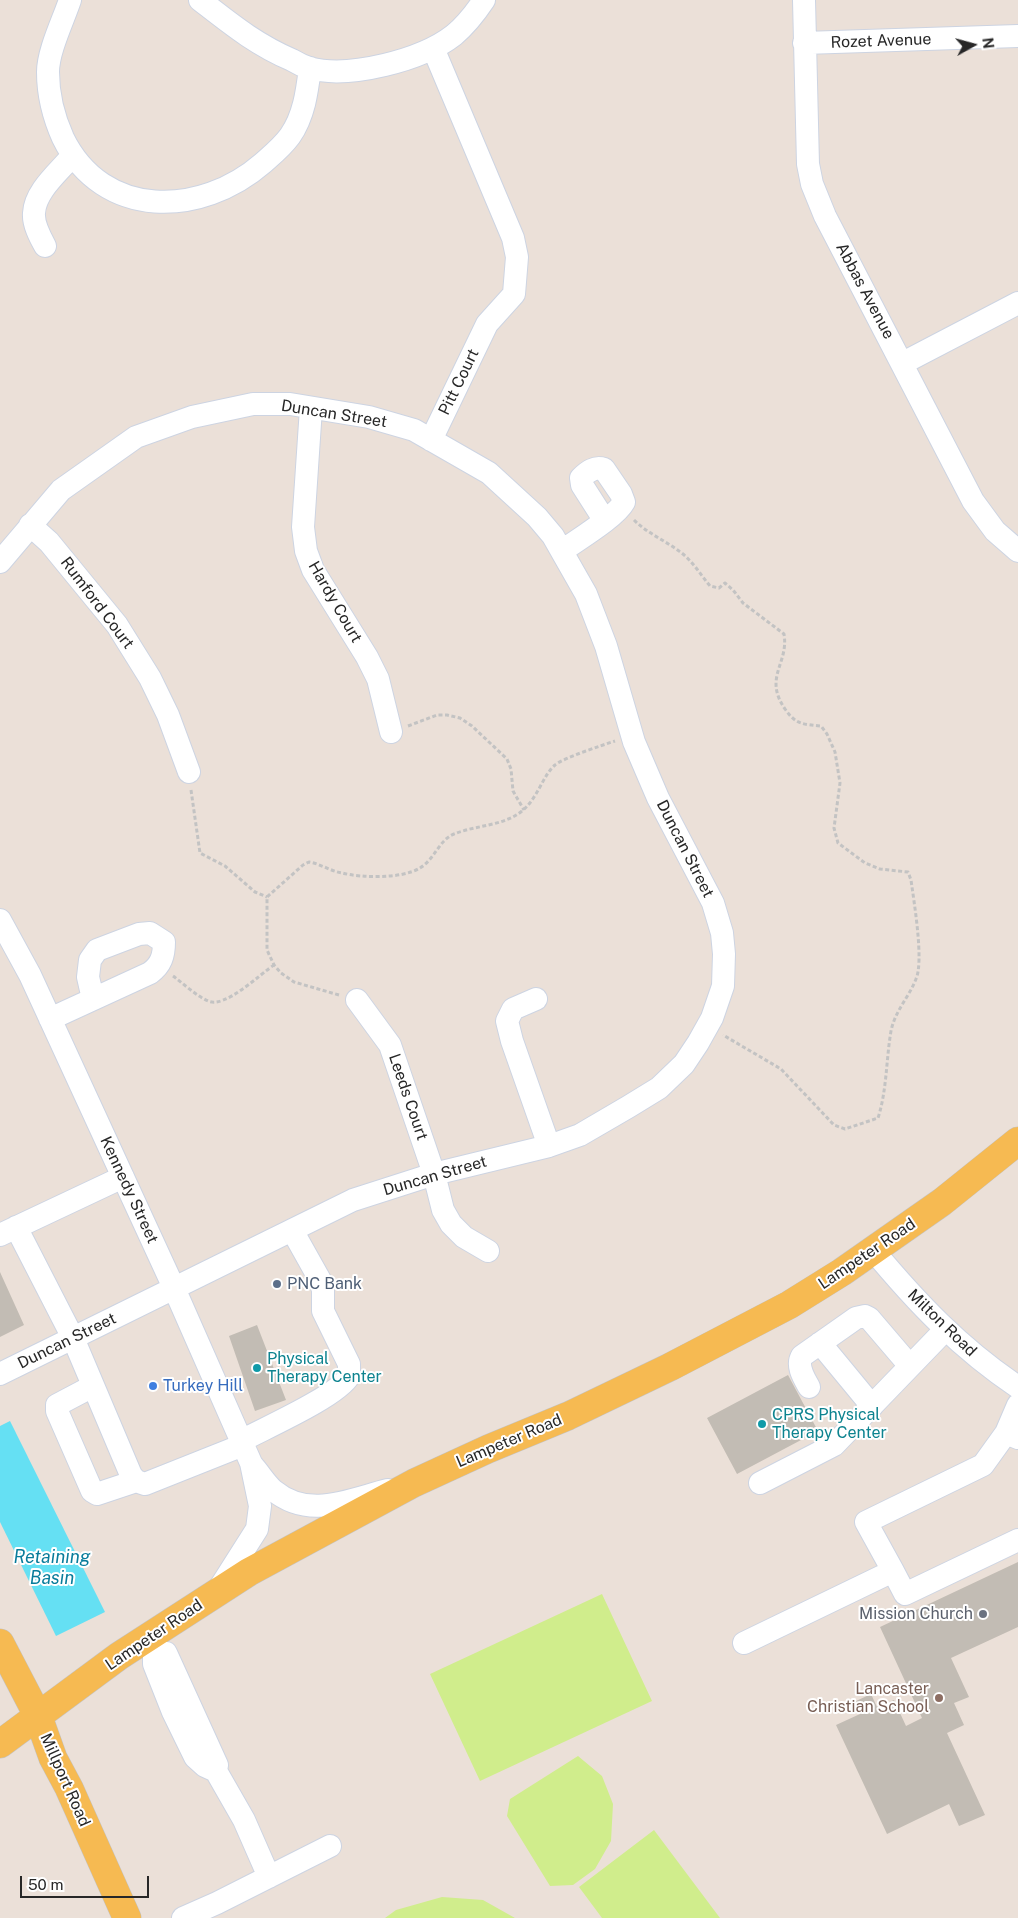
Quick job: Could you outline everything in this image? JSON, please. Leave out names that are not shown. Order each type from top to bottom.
[{"type":"main road","name":"Lampeter Road","points":[[0,1744],[38,1716],[149,1646],[216,1593],[249,1572],[414,1483],[488,1449],[568,1416],[670,1367],[789,1305],[942,1202],[1018,1141]]},
{"type":"main road","name":"Millport Road","points":[[0,1643],[38,1716],[53,1758],[69,1788],[127,1918]]},
{"type":"street","points":[[70,0],[48,71],[51,104],[57,125],[72,156],[96,180],[128,197],[152,202],[198,198],[214,192],[252,172],[279,149],[290,136],[298,121],[306,98],[310,68]]},
{"type":"street","points":[[200,0],[254,42],[272,52],[310,68],[344,70],[372,68],[411,58],[432,48],[454,35],[470,19],[484,0]]},
{"type":"street","name":"Abbas Avenue","points":[[804,0],[808,164],[812,184],[825,216],[973,500],[995,531],[1018,551]]},
{"type":"street","name":"Rozet Avenue","points":[[804,44],[1018,36]]},
{"type":"street","name":"Pitt Court","points":[[431,440],[487,324],[514,294],[517,257],[513,238],[432,48]]},
{"type":"street","points":[[45,246],[38,234],[33,214],[39,196],[72,156]]},
{"type":"street","points":[[903,363],[1018,303]]},
{"type":"street","name":"Duncan Street","points":[[0,562],[61,490],[136,437],[192,417],[253,404],[290,404],[369,417],[414,430],[489,473],[537,517],[553,536],[586,594],[606,646],[632,734],[658,798],[713,902],[722,933],[723,986],[706,1028],[684,1064],[659,1088],[580,1135],[549,1146],[434,1174],[353,1200],[0,1374]]},
{"type":"street","name":"Hardy Court","points":[[310,408],[303,528],[306,551],[314,570],[367,657],[378,679],[391,732]]},
{"type":"street","points":[[562,551],[613,515]]},
{"type":"street","name":"Rumford Court","points":[[30,525],[49,542],[118,625],[150,678],[168,715],[189,772]]},
{"type":"street","name":"Kennedy Street","points":[[0,920],[30,975],[174,1288],[245,1449],[260,1506],[257,1529],[216,1593]]},
{"type":"street","points":[[50,1019],[150,973],[159,966],[164,953],[164,942],[150,932],[139,934],[97,950],[90,960],[88,978],[93,999]]},
{"type":"street","points":[[536,998],[513,1009],[507,1022],[512,1042],[549,1146]]},
{"type":"street","name":"Leeds Court","points":[[357,1000],[390,1045],[434,1174],[443,1210],[451,1224],[464,1237],[488,1251]]},
{"type":"street","points":[[123,1177],[8,1231],[73,1338],[131,1475],[136,1481],[144,1484],[245,1449],[341,1386],[350,1376],[349,1364],[323,1311],[323,1290],[320,1280],[292,1230]]},
{"type":"street","name":"Milton Road","points":[[873,1250],[899,1282],[946,1330],[987,1367],[1018,1387]]},
{"type":"street","points":[[809,1387],[800,1370],[800,1359],[856,1318],[865,1316],[869,1318],[910,1366]]},
{"type":"street","points":[[760,1483],[834,1445],[946,1330]]},
{"type":"street","points":[[820,1343],[872,1406]]},
{"type":"street","points":[[93,1386],[57,1405],[57,1412],[92,1491],[97,1494],[103,1494],[136,1481]]},
{"type":"street","points":[[1018,1405],[1012,1436],[983,1465],[866,1522],[905,1594],[1018,1540]]},
{"type":"street","name":"Kennedy Street","points":[[245,1449],[272,1489],[290,1502],[306,1506],[325,1506],[414,1483]]},
{"type":"street","points":[[744,1643],[893,1571]]},
{"type":"street","points":[[149,1646],[166,1654],[218,1764],[216,1772],[244,1820],[270,1877]]},
{"type":"street","points":[[183,1918],[330,1846]]},
{"type":"path","points":[[613,515],[644,530],[679,551],[690,560],[710,586],[719,588],[725,583],[734,590],[743,603],[784,634],[785,642],[775,688],[778,698],[792,720],[802,724],[821,726],[835,752],[840,783],[834,828],[838,843],[864,863],[880,869],[908,872],[911,880],[920,965],[916,979],[896,1014],[891,1030],[884,1100],[878,1118],[845,1129],[834,1125],[781,1069],[727,1036],[706,1028]]},
{"type":"path","points":[[391,732],[438,715],[460,718],[472,726],[507,759],[511,768],[513,791],[524,810]]},
{"type":"path","points":[[357,1000],[294,982],[281,973],[274,965],[267,950],[267,897],[303,865],[309,862],[340,873],[384,876],[409,873],[430,860],[447,837],[458,832],[513,818],[524,810],[534,799],[555,764],[632,734]]},
{"type":"path","points":[[189,772],[200,853],[225,866],[255,892],[267,897]]},
{"type":"path","points":[[159,966],[208,1002],[216,1003],[233,996],[274,965]]},
{"type":"green space","points":[[602,1594],[652,1701],[480,1781],[430,1674]]},
{"type":"green space","points":[[578,1756],[602,1776],[613,1804],[611,1841],[595,1869],[573,1885],[550,1886],[507,1816],[510,1799]]},
{"type":"green space","points":[[654,1830],[720,1918],[602,1918],[579,1887]]},
{"type":"green space","points":[[442,1897],[483,1900],[515,1918],[385,1918],[396,1910]]},
{"type":"water","name":"Retaining Basin","points":[[10,1421],[105,1612],[56,1636],[0,1522],[0,1426]]},
{"type":"building","points":[[0,1272],[24,1325],[0,1337]]},
{"type":"building","name":"Physical Therapy Center","points":[[257,1325],[286,1400],[255,1411],[229,1336]]},
{"type":"building","name":"CPRS Physical Therapy Center","points":[[788,1375],[818,1431],[737,1474],[707,1418]]},
{"type":"building","name":"Lancaster Christian School","points":[[1018,1562],[1018,1627],[951,1658],[969,1697],[954,1703],[964,1725],[947,1733],[985,1815],[959,1826],[949,1804],[887,1834],[836,1725],[860,1714],[854,1702],[871,1694],[877,1707],[894,1700],[906,1726],[922,1718],[880,1627]]},
{"type":"place","name":"PNC Bank","points":[[277,1284]]},
{"type":"place","name":"Physical Therapy Center","points":[[257,1368]]},
{"type":"place","name":"Turkey Hill","points":[[153,1386]]},
{"type":"place","name":"CPRS Physical Therapy Center","points":[[762,1424]]},
{"type":"place","name":"Mission Church","points":[[983,1614]]},
{"type":"place","name":"Lancaster Christian School","points":[[939,1698]]}]
